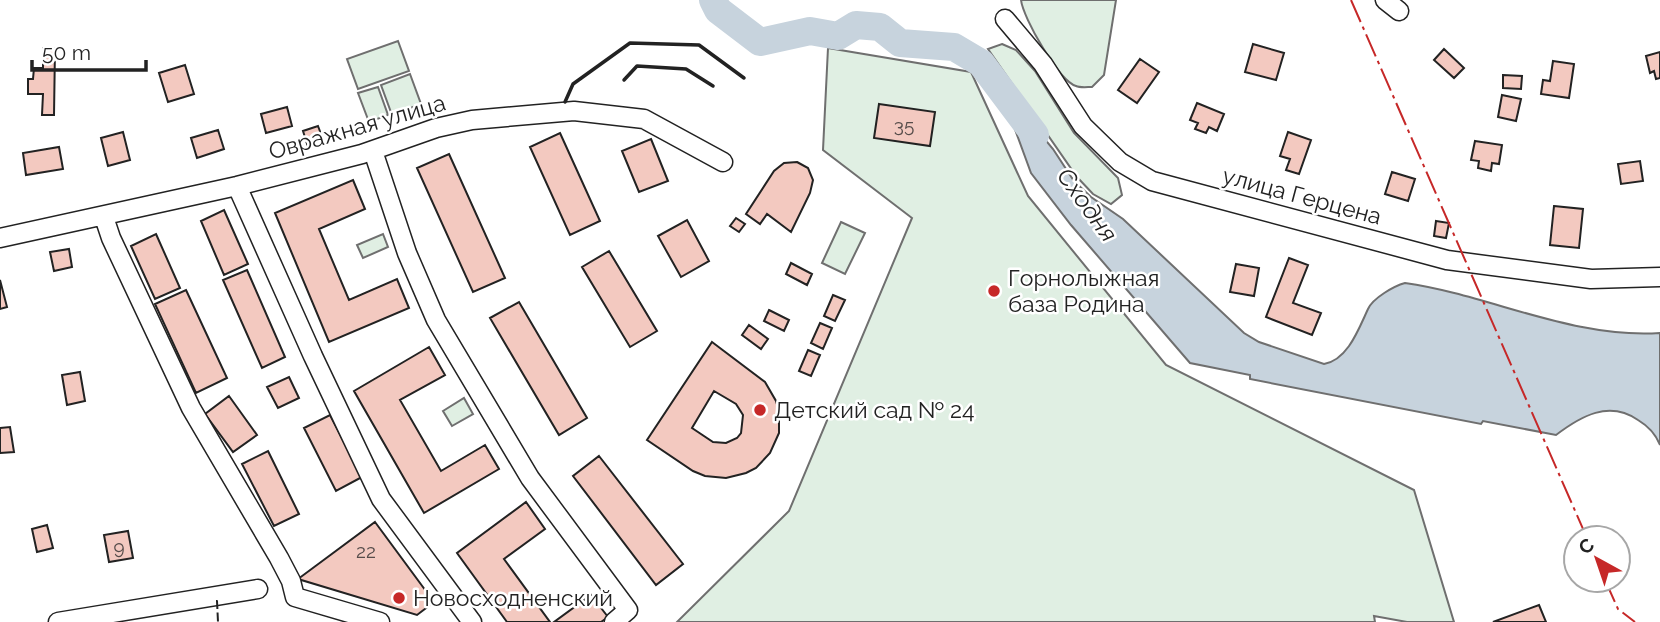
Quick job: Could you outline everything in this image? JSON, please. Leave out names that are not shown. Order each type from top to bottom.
[{"type":"street","name":"улица Герцена","points":[[1005,19],[1043,64],[1083,126],[1120,162],[1152,181],[1447,260],[1591,279],[1660,277]]},
{"type":"street","name":"Овражная улица","points":[[0,239],[237,186],[373,151],[436,128],[472,120],[574,111],[643,119],[723,162]]},
{"type":"street","points":[[373,151],[407,253],[436,320],[530,478],[626,618]]},
{"type":"street","points":[[237,186],[381,499],[472,622]]},
{"type":"street","points":[[104,217],[111,238],[191,408],[279,558],[295,597],[380,622]]},
{"type":"street","points":[[58,622],[258,589]]},
{"type":"green space","points":[[1021,0],[1116,0],[1104,75],[1092,87],[1076,86],[1061,73],[1035,34]]},
{"type":"green space","points":[[398,41],[409,71],[358,89],[347,59]]},
{"type":"green space","points":[[1002,44],[1016,50],[1035,71],[1074,133],[1118,178],[1122,195],[1111,204],[1093,194],[1077,177],[988,49]]},
{"type":"green space","name":"Горнолыжная база Родина","points":[[828,48],[971,72],[1028,196],[1166,365],[1414,490],[1454,622],[1407,622],[1374,616],[1375,622],[677,622],[789,511],[912,218],[823,150]]},
{"type":"green space","points":[[410,74],[421,104],[392,115],[381,85]]},
{"type":"green space","points":[[378,87],[388,115],[369,122],[358,93]]},
{"type":"green space","points":[[841,222],[865,233],[845,274],[822,263]]},
{"type":"green space","points":[[383,234],[388,247],[363,258],[357,245]]},
{"type":"green space","points":[[464,398],[473,414],[452,426],[443,411]]},
{"type":"water","points":[[1015,103],[1053,149],[1074,181],[1091,197],[1123,219],[1244,333],[1259,342],[1324,364],[1332,361],[1352,342],[1374,301],[1405,283],[1563,323],[1627,333],[1660,333],[1660,445],[1645,425],[1616,411],[1585,417],[1556,435],[1483,421],[1481,424],[1250,379],[1250,375],[1190,363],[1071,225],[1031,173],[1013,124],[1012,104]]},
{"type":"building","points":[[1253,44],[1284,53],[1276,80],[1245,72]]},
{"type":"building","points":[[43,48],[55,48],[54,115],[42,115],[43,94],[28,94],[28,79],[33,79],[34,68],[43,68]]},
{"type":"building","points":[[1444,49],[1464,68],[1454,78],[1434,60]]},
{"type":"building","points":[[1660,52],[1660,78],[1656,79],[1654,71],[1650,73],[1646,56]]},
{"type":"building","points":[[1140,59],[1159,72],[1137,103],[1118,90]]},
{"type":"building","points":[[1553,61],[1574,64],[1569,98],[1541,94],[1543,80],[1550,81]]},
{"type":"building","points":[[185,65],[194,94],[168,102],[159,73]]},
{"type":"building","points":[[1503,75],[1522,76],[1521,89],[1503,88]]},
{"type":"building","points":[[1502,95],[1521,99],[1516,121],[1498,117]]},
{"type":"building","points":[[1197,103],[1224,114],[1217,131],[1209,127],[1206,133],[1195,129],[1198,123],[1190,120]]},
{"type":"building","points":[[879,104],[935,112],[930,146],[874,138]]},
{"type":"building","points":[[287,107],[292,126],[266,133],[261,114]]},
{"type":"building","points":[[318,126],[324,142],[308,147],[303,131]]},
{"type":"building","points":[[218,130],[224,149],[197,158],[191,138]]},
{"type":"building","points":[[123,132],[130,160],[108,166],[101,138]]},
{"type":"building","points":[[1288,132],[1311,140],[1299,174],[1286,170],[1290,159],[1280,156]]},
{"type":"building","points":[[560,133],[600,221],[570,235],[530,147]]},
{"type":"building","points":[[651,139],[668,181],[639,192],[622,151]]},
{"type":"building","points":[[1475,141],[1502,145],[1499,164],[1492,163],[1491,171],[1478,168],[1479,161],[1471,160]]},
{"type":"building","points":[[59,147],[63,169],[26,175],[23,153]]},
{"type":"building","points":[[449,154],[505,278],[473,292],[417,168]]},
{"type":"building","points":[[1640,161],[1643,181],[1621,184],[1618,164]]},
{"type":"building","points":[[797,162],[808,168],[813,180],[810,193],[791,232],[767,214],[760,224],[746,214],[774,171],[784,163]]},
{"type":"building","points":[[1392,172],[1415,179],[1408,201],[1385,194]]},
{"type":"building","points":[[353,180],[365,209],[319,229],[349,300],[397,279],[409,308],[329,342],[275,213]]},
{"type":"building","points":[[1554,206],[1583,209],[1579,248],[1550,245]]},
{"type":"building","points":[[224,210],[248,264],[224,275],[201,221]]},
{"type":"building","points":[[736,218],[745,224],[739,232],[730,226]]},
{"type":"building","points":[[687,220],[709,261],[681,277],[658,236]]},
{"type":"building","points":[[1436,221],[1449,223],[1446,238],[1434,236]]},
{"type":"building","points":[[156,234],[180,288],[155,299],[131,246]]},
{"type":"building","points":[[69,249],[72,267],[54,271],[50,252]]},
{"type":"building","points":[[609,251],[657,331],[630,347],[582,267]]},
{"type":"building","points":[[1289,258],[1308,265],[1293,303],[1321,313],[1312,335],[1266,317]]},
{"type":"building","points":[[791,263],[812,274],[807,285],[786,274]]},
{"type":"building","points":[[1236,264],[1259,268],[1254,296],[1230,292]]},
{"type":"building","points":[[247,270],[285,357],[262,368],[223,280]]},
{"type":"building","points":[[0,280],[7,307],[0,309]]},
{"type":"building","points":[[186,290],[227,378],[196,393],[155,304]]},
{"type":"building","points":[[833,295],[845,300],[835,321],[824,316]]},
{"type":"building","points":[[519,302],[587,418],[559,435],[490,318]]},
{"type":"building","points":[[769,310],[789,320],[784,331],[764,321]]},
{"type":"building","points":[[820,323],[832,328],[823,349],[811,343]]},
{"type":"building","points":[[749,325],[768,339],[761,349],[742,335]]},
{"type":"building","name":"Детский сад № 24","points":[[712,342],[765,382],[779,411],[779,433],[770,453],[756,468],[726,478],[705,476],[693,471],[647,440]],"holes":[[[714,391],[736,404],[743,415],[741,433],[737,438],[726,443],[713,442],[692,428]]]},
{"type":"building","points":[[429,347],[445,375],[400,400],[441,471],[485,445],[499,469],[424,513],[354,391]]},
{"type":"building","points":[[808,350],[820,355],[811,376],[799,371]]},
{"type":"building","points":[[80,372],[85,401],[67,405],[62,375]]},
{"type":"building","points":[[289,377],[299,398],[278,408],[267,387]]},
{"type":"building","points":[[229,396],[257,435],[233,452],[205,414]]},
{"type":"building","points":[[330,415],[362,477],[336,491],[304,428]]},
{"type":"building","points":[[10,427],[14,452],[0,453],[0,428]]},
{"type":"building","points":[[268,451],[299,514],[274,526],[242,464]]},
{"type":"building","points":[[599,456],[683,564],[656,585],[573,476]]},
{"type":"building","points":[[526,502],[545,529],[504,559],[550,622],[507,622],[457,553]]},
{"type":"building","points":[[375,522],[434,602],[417,615],[298,579]]},
{"type":"building","points":[[47,525],[53,548],[37,552],[32,529]]},
{"type":"building","points":[[128,531],[133,558],[109,562],[104,535]]},
{"type":"building","points":[[591,595],[608,617],[601,622],[554,622]]},
{"type":"building","points":[[1539,605],[1546,622],[1493,622]]},
{"type":"waterway","name":"Сходня","points":[[713,0],[718,10],[760,42],[810,31],[838,36],[856,25],[880,27],[900,43],[954,47],[981,63],[1035,135]]},
{"type":"fence","points":[[216,601],[218,622]]},
{"type":"wall","points":[[565,102],[573,84],[630,43],[699,45],[744,78]]},
{"type":"wall","points":[[624,80],[637,66],[686,69],[713,86]]},
{"type":"power","points":[[1351,0],[1581,524]]},
{"type":"power","points":[[1611,594],[1618,609],[1635,622]]},
{"type":"place","name":"Горнолыжная база Родина","points":[[994,291]]},
{"type":"place","name":"Детский сад № 24","points":[[760,410]]},
{"type":"place","name":"Новосходненский","points":[[399,598]]}]
